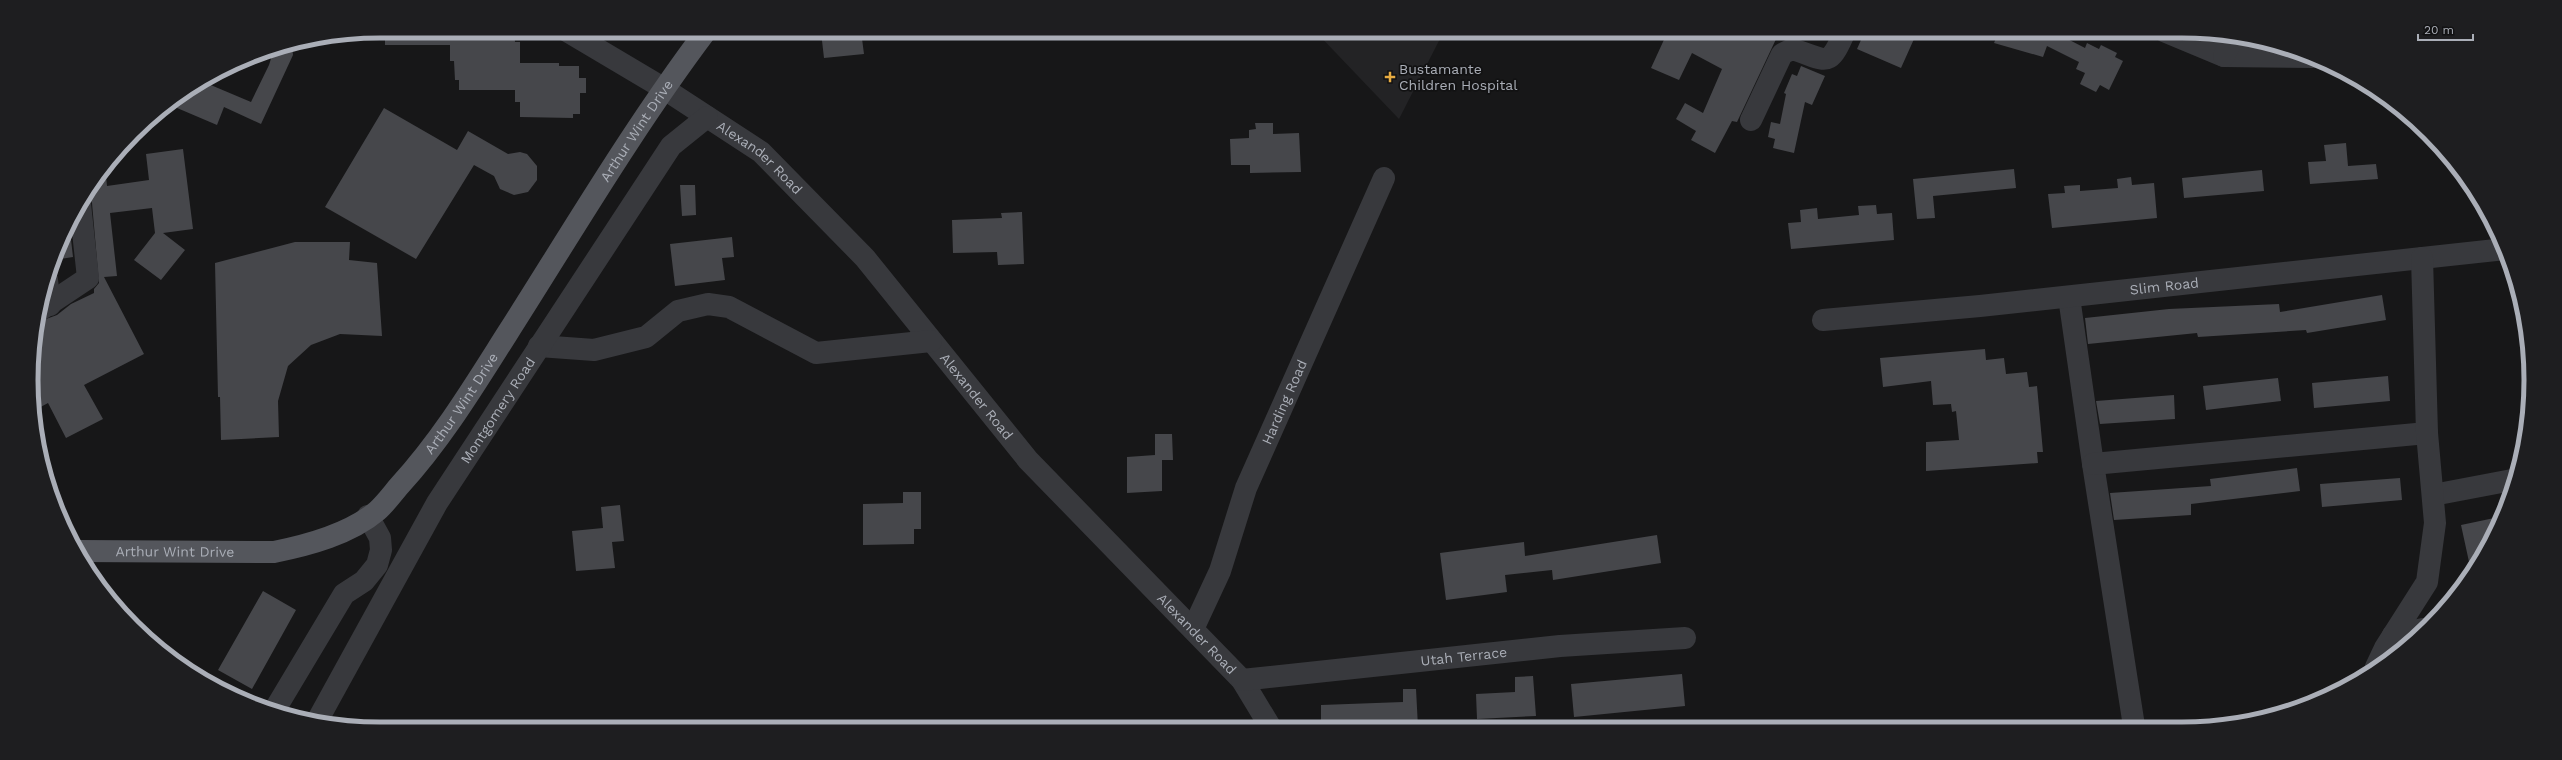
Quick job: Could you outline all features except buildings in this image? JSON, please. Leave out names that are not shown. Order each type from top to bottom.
[{"type":"main road","name":"Arthur Wint Drive","points":[[84,551],[274,552],[299,547],[325,538],[351,527],[377,511],[420,463],[470,394],[663,88],[701,38]]},
{"type":"street","name":"Alexander Road","points":[[579,38],[663,88],[761,152],[865,258],[1028,460],[1242,680],[1267,722]]},
{"type":"street","points":[[1751,120],[1785,51],[1792,49],[1822,59],[1830,58],[1835,53],[1842,38]]},
{"type":"street","points":[[2181,38],[2224,56],[2294,57]]},
{"type":"street","points":[[2224,56],[2231,42]]},
{"type":"street","name":"Montgomery Road","points":[[320,716],[437,503],[671,146],[707,117]]},
{"type":"street","name":"Harding Road","points":[[1193,629],[1220,572],[1246,488],[1384,178]]},
{"type":"street","points":[[47,306],[88,278],[81,214]]},
{"type":"street","name":"Slim Road","points":[[1823,320],[2069,296],[2203,280],[2498,250]]},
{"type":"street","points":[[2381,657],[2393,635],[2427,582],[2435,523],[2427,433],[2422,258]]},
{"type":"street","points":[[2069,296],[2093,464],[2133,722]]},
{"type":"street","points":[[540,346],[594,350],[646,337],[678,311],[708,304],[729,307],[816,353],[931,341]]},
{"type":"street","points":[[2093,464],[2427,433]]},
{"type":"street","points":[[2433,495],[2509,481]]},
{"type":"street","points":[[277,706],[344,594],[364,581],[377,564],[382,550],[380,538],[368,516]]},
{"type":"street","points":[[2393,635],[2414,631]]},
{"type":"street","name":"Utah Terrace","points":[[1242,680],[1560,646],[1685,638]]},
{"type":"shaded area","name":"Bustamante Children Hospital","points":[[1322,38],[1440,38],[1399,119]]},
{"type":"place","name":"Bustamante Children Hospital","points":[[1390,77]]}]
